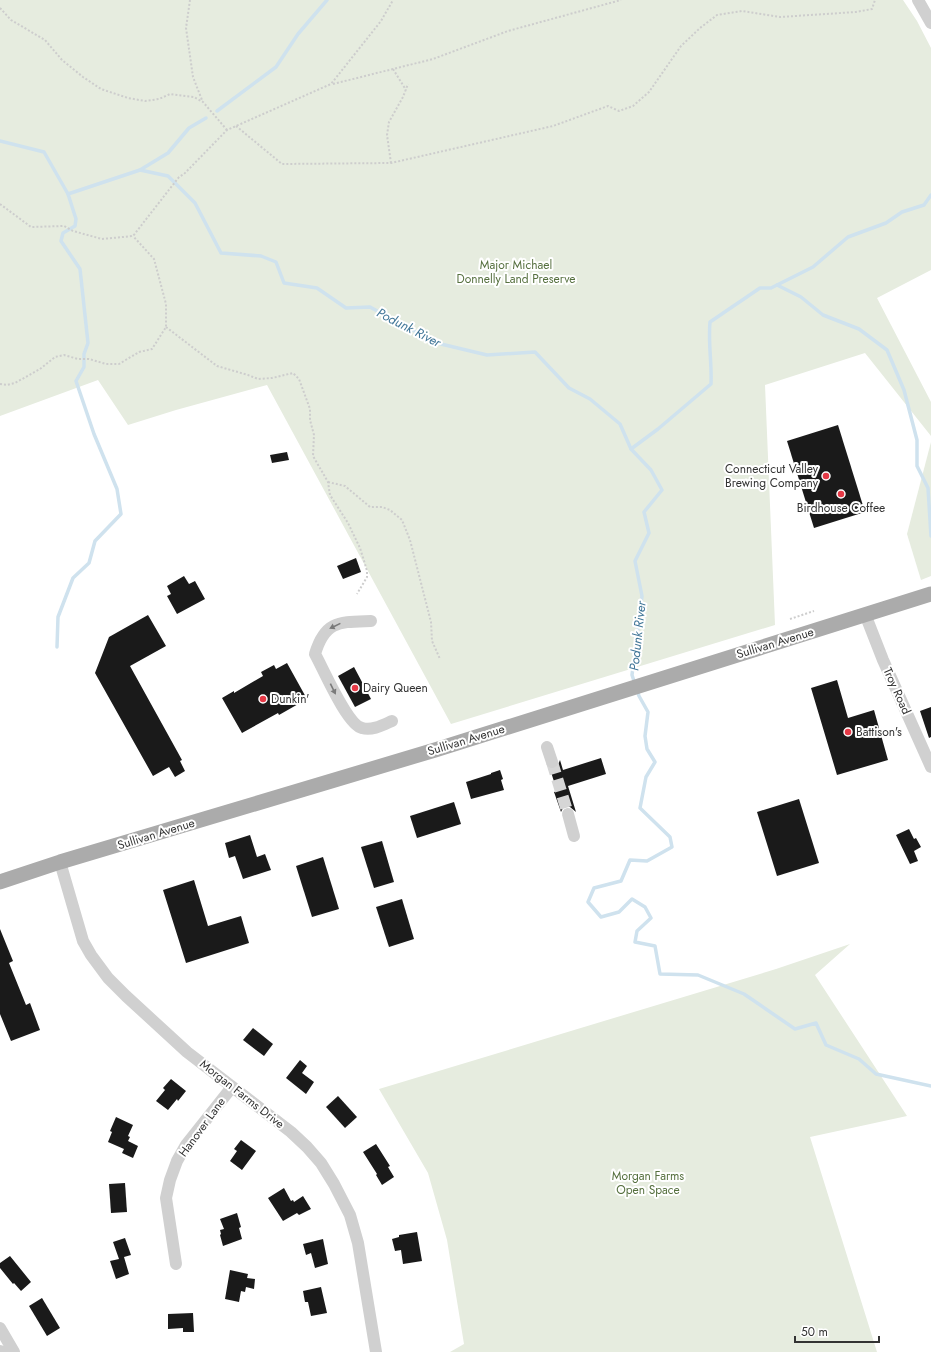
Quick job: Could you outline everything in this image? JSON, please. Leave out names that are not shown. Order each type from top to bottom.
[{"type":"main road","name":"Sullivan Avenue","points":[[0,882],[60,862],[416,756],[931,594]]},
{"type":"street","points":[[918,0],[931,23]]},
{"type":"street","name":"Troy Road","points":[[865,614],[883,660],[931,767]]},
{"type":"street","points":[[371,621],[341,623],[327,630],[319,640],[315,654],[338,700],[354,724],[362,728],[372,728],[383,726],[392,721]]},
{"type":"street","points":[[547,747],[552,762]]},
{"type":"street","points":[[568,814],[574,836]]},
{"type":"street","name":"Morgan Farms Drive","points":[[60,862],[83,941],[91,955],[108,978],[187,1052],[291,1132],[308,1147],[321,1163],[350,1215],[358,1243],[376,1352]]},
{"type":"street","name":"Hanover Lane","points":[[176,1264],[166,1198],[170,1180],[177,1161],[186,1145],[232,1086]]},
{"type":"street","points":[[0,1328],[14,1352]]},
{"type":"street","points":[[0,1351],[4,1352]]},
{"type":"path","points":[[190,0],[186,28],[193,77],[202,101],[226,130]]},
{"type":"path","points":[[331,84],[381,21],[393,0]]},
{"type":"path","points":[[0,204],[31,227],[64,226],[73,231],[102,239],[133,236],[178,177],[184,174],[226,130],[331,84],[433,59],[508,31],[621,0]]},
{"type":"path","points":[[236,126],[282,164],[391,163],[553,126],[608,106],[619,110],[633,106],[649,92],[681,46],[700,28],[717,15],[742,11],[780,17],[856,12],[872,9],[875,0]]},
{"type":"path","points":[[0,8],[11,20],[45,40],[62,60],[101,89],[128,98],[145,101],[159,99],[170,94],[194,97],[202,101]]},
{"type":"path","points":[[393,68],[406,90]]},
{"type":"path","points":[[391,163],[387,135],[389,122],[403,97],[408,84]]},
{"type":"path","points":[[0,384],[7,385],[15,383],[40,369],[55,357],[64,355],[78,359],[89,359],[106,364],[119,364],[139,352],[152,349],[166,327],[166,304],[154,259],[133,236]]},
{"type":"path","points":[[166,327],[217,366],[258,379],[272,378],[293,373],[299,380],[310,409],[310,420],[314,435],[313,456],[328,482],[330,495],[348,523],[360,548],[367,571],[367,577],[357,594]]},
{"type":"path","points":[[328,482],[345,486],[370,507],[382,507],[390,510],[402,520],[410,540],[431,622],[432,641],[440,659]]},
{"type":"path","points":[[790,619],[814,612]]},
{"type":"green space","name":"Major Michael Donnelly Land Preserve","points":[[0,0],[903,0],[917,21],[931,48],[931,270],[877,298],[931,402],[931,436],[865,353],[765,385],[775,625],[451,724],[267,385],[128,425],[98,380],[0,416]]},
{"type":"green space","points":[[931,442],[931,576],[921,580],[907,534]]},
{"type":"green space","name":"Morgan Farms Open Space","points":[[850,944],[815,975],[907,1116],[810,1137],[877,1352],[450,1352],[464,1344],[447,1240],[428,1173],[379,1089],[776,969]]},
{"type":"building","name":"Connecticut Valley Brewing Company","points":[[838,425],[865,512],[814,528],[787,441]]},
{"type":"building","points":[[287,452],[289,460],[272,463],[270,455]]},
{"type":"building","points":[[356,558],[361,572],[343,579],[337,566]]},
{"type":"building","points":[[184,576],[189,584],[195,581],[205,599],[177,614],[167,596],[171,594],[167,586]]},
{"type":"building","points":[[148,615],[166,646],[130,666],[182,760],[180,761],[185,771],[175,777],[169,767],[153,776],[95,673],[109,637]]},
{"type":"building","points":[[287,663],[307,699],[242,733],[222,698],[234,691],[234,693],[263,676],[261,672],[274,665],[276,669]]},
{"type":"building","name":"Dairy Queen","points":[[354,667],[371,699],[355,707],[338,676]]},
{"type":"building","points":[[837,680],[848,718],[874,710],[888,760],[837,775],[811,688]]},
{"type":"building","points":[[931,707],[931,737],[929,738],[920,711]]},
{"type":"building","points":[[601,758],[606,774],[568,786],[576,812],[570,807],[566,807],[563,808],[561,812],[554,792],[557,791],[550,769],[557,767],[560,760],[563,770]]},
{"type":"building","points":[[500,770],[504,790],[471,799],[466,782]]},
{"type":"building","points":[[799,799],[819,863],[777,876],[757,812]]},
{"type":"building","points":[[454,802],[461,824],[417,838],[410,816]]},
{"type":"building","points":[[909,829],[914,839],[916,838],[921,847],[914,851],[918,861],[910,864],[896,835]]},
{"type":"building","points":[[250,835],[257,857],[265,854],[271,870],[243,879],[235,856],[229,858],[225,843]]},
{"type":"building","points":[[382,841],[394,882],[374,888],[361,847]]},
{"type":"building","points":[[323,857],[339,909],[312,917],[296,866]]},
{"type":"building","points":[[194,880],[208,926],[241,916],[249,943],[186,963],[163,890]]},
{"type":"building","points":[[402,899],[414,939],[389,947],[376,907]]},
{"type":"building","points":[[0,929],[13,961],[9,963],[26,1005],[30,1003],[40,1030],[11,1041],[0,1014]]},
{"type":"building","points":[[253,1028],[273,1044],[264,1056],[243,1040]]},
{"type":"building","points":[[300,1060],[307,1066],[302,1073],[314,1082],[306,1094],[286,1078]]},
{"type":"building","points":[[171,1079],[186,1091],[168,1110],[156,1101],[165,1090],[163,1088]]},
{"type":"building","points":[[338,1096],[357,1117],[345,1128],[326,1107]]},
{"type":"building","points":[[116,1117],[133,1125],[128,1136],[130,1137],[128,1141],[138,1146],[133,1158],[122,1153],[124,1149],[108,1142],[112,1132],[110,1131]]},
{"type":"building","points":[[241,1140],[256,1151],[242,1170],[230,1161],[237,1151],[234,1149]]},
{"type":"building","points":[[376,1144],[390,1166],[388,1167],[394,1177],[382,1185],[363,1152]]},
{"type":"building","points":[[125,1183],[127,1212],[111,1213],[109,1184]]},
{"type":"building","points":[[284,1188],[291,1201],[293,1200],[294,1202],[303,1196],[311,1209],[299,1215],[297,1213],[283,1221],[268,1198]]},
{"type":"building","points":[[237,1213],[241,1227],[239,1228],[242,1239],[223,1246],[220,1230],[224,1229],[220,1219]]},
{"type":"building","points":[[417,1232],[422,1261],[403,1264],[401,1250],[395,1251],[392,1239],[399,1237],[399,1235]]},
{"type":"building","points":[[125,1238],[131,1255],[124,1257],[129,1274],[116,1279],[110,1261],[119,1259],[113,1242]]},
{"type":"building","points":[[323,1239],[328,1264],[315,1268],[311,1253],[306,1255],[303,1244]]},
{"type":"building","points":[[10,1256],[31,1282],[21,1291],[0,1268],[0,1263]]},
{"type":"building","points":[[230,1270],[248,1274],[247,1278],[255,1279],[254,1289],[246,1287],[245,1292],[241,1291],[239,1302],[225,1299]]},
{"type":"building","points":[[321,1287],[327,1313],[311,1316],[308,1302],[305,1302],[303,1291]]},
{"type":"building","points":[[42,1298],[60,1328],[47,1336],[29,1306]]},
{"type":"building","points":[[193,1313],[194,1332],[183,1332],[183,1328],[168,1329],[168,1314]]},
{"type":"waterway","points":[[217,111],[276,67],[298,34],[327,0]]},
{"type":"waterway","points":[[140,170],[168,153],[189,128],[206,118]]},
{"type":"waterway","name":"Podunk River","points":[[0,141],[44,152],[68,194],[140,170],[168,176],[195,203],[221,253],[261,256],[276,262],[284,283],[317,288],[346,308],[370,307],[441,344],[487,355],[535,352],[569,388],[590,399],[620,424],[631,449],[651,470],[662,490],[644,512],[649,533],[635,561],[642,596],[632,675],[635,684]]},
{"type":"waterway","points":[[57,647],[58,617],[73,578],[89,563],[95,541],[121,514],[117,489],[94,434],[76,381],[84,367],[84,354],[88,343],[80,269],[61,241],[63,233],[75,226],[76,219],[68,194]]},
{"type":"waterway","points":[[631,449],[658,429],[711,384],[709,338],[710,322],[760,288],[771,288],[813,267],[848,237],[886,223],[902,212],[924,205],[931,195]]},
{"type":"waterway","points":[[777,285],[801,297],[823,315],[859,329],[887,350],[904,390],[917,440],[917,466],[928,488],[931,536]]},
{"type":"waterway","name":"Podunk River","points":[[637,690],[648,712],[645,736],[647,749],[655,762],[646,777],[640,808],[670,837],[672,847],[647,861],[630,860],[621,881],[594,888],[588,902],[601,917],[619,912],[632,899],[645,907],[651,918],[637,931],[635,942],[655,946],[660,974],[698,975],[744,994],[795,1029],[816,1023],[826,1045],[859,1059],[876,1074],[931,1086]]},
{"type":"tunnel","points":[[552,762],[568,814]]},
{"type":"place","name":"Connecticut Valley Brewing Company","points":[[826,476]]},
{"type":"place","name":"Birdhouse Coffee","points":[[841,494]]},
{"type":"place","name":"Dairy Queen","points":[[355,688]]},
{"type":"place","name":"Dunkin'","points":[[263,699]]},
{"type":"place","name":"Battison's","points":[[848,732]]}]
